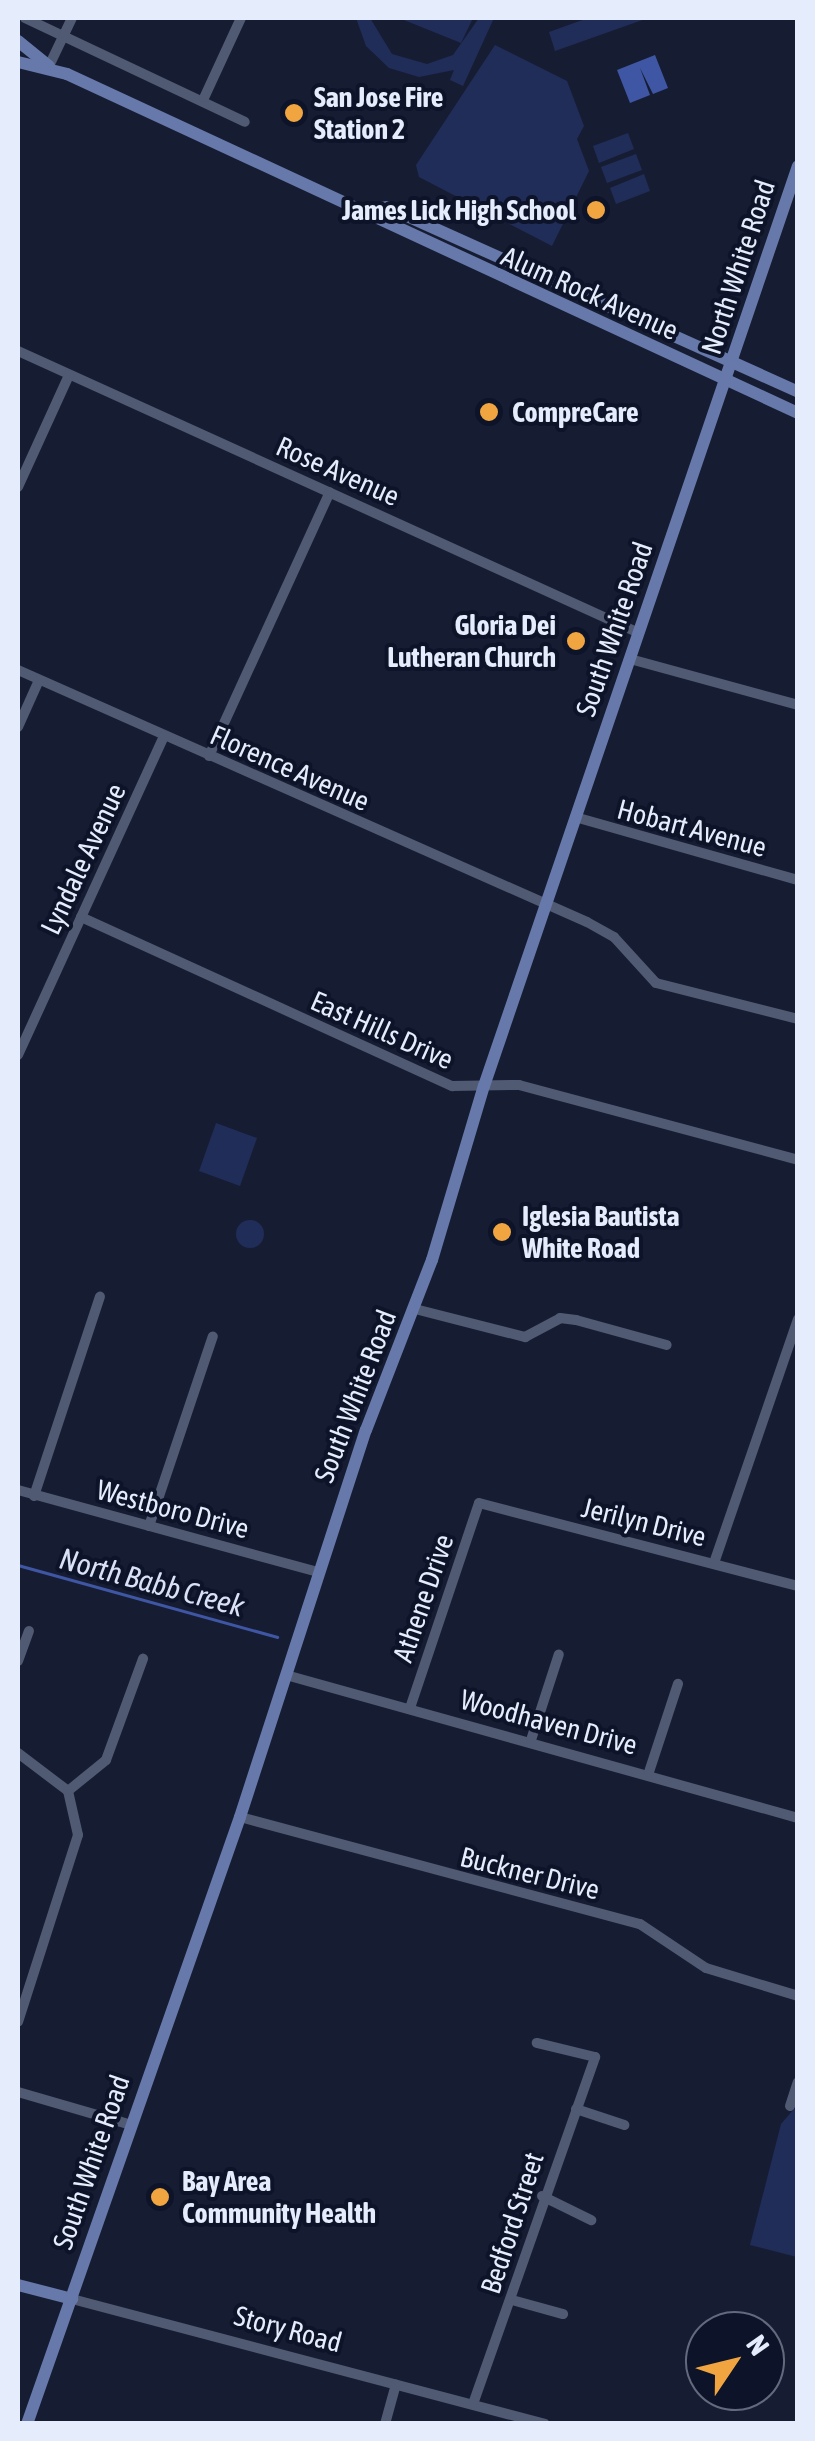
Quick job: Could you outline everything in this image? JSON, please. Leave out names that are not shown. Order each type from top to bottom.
[{"type":"main road","name":"Alum Rock Avenue","points":[[18,42],[49,66],[366,209],[383,225],[429,247],[726,384],[798,413]]},
{"type":"main road","name":"Alum Rock Avenue","points":[[18,62],[49,66]]},
{"type":"main road","name":"North White Road","points":[[726,384],[798,166]]},
{"type":"main road","name":"Alum Rock Avenue","points":[[366,209],[387,207],[798,392]]},
{"type":"main road","points":[[429,247],[456,238]]},
{"type":"main road","name":"South White Road","points":[[26,2424],[72,2299],[128,2124],[240,1817],[317,1572],[415,1309],[544,907],[726,384]]},
{"type":"main road","name":"Story Road","points":[[18,2285],[72,2299]]},
{"type":"street","points":[[25,18],[204,98],[245,122]]},
{"type":"street","points":[[49,66],[72,18]]},
{"type":"street","points":[[204,98],[240,18]]},
{"type":"street","name":"Rose Avenue","points":[[18,351],[639,633]]},
{"type":"street","points":[[18,487],[69,374]]},
{"type":"street","points":[[209,756],[330,492]]},
{"type":"street","points":[[630,659],[797,703]]},
{"type":"street","name":"Florence Avenue","points":[[18,670],[614,937],[656,983],[798,1019]]},
{"type":"street","points":[[18,726],[38,680]]},
{"type":"street","name":"Lyndale Avenue","points":[[18,1055],[164,736]]},
{"type":"street","name":"Hobart Avenue","points":[[575,817],[798,880]]},
{"type":"street","name":"East Hills Drive","points":[[81,917],[452,1086],[519,1085],[798,1160]]},
{"type":"street","points":[[34,1496],[100,1297]]},
{"type":"street","points":[[415,1309],[526,1338],[560,1318],[667,1346]]},
{"type":"street","points":[[714,1563],[793,1347],[798,1319]]},
{"type":"street","points":[[149,1526],[213,1336]]},
{"type":"street","name":"Westboro Drive","points":[[18,1490],[317,1572]]},
{"type":"street","name":"Jerilyn Drive","points":[[479,1503],[798,1586]]},
{"type":"street","name":"Athene Drive","points":[[410,1708],[479,1503]]},
{"type":"street","points":[[18,1661],[29,1631]]},
{"type":"street","points":[[531,1740],[559,1654]]},
{"type":"street","points":[[68,1791],[106,1760],[143,1658]]},
{"type":"street","name":"Woodhaven Drive","points":[[286,1675],[649,1772],[678,1787],[798,1818]]},
{"type":"street","points":[[649,1772],[678,1684]]},
{"type":"street","points":[[18,1753],[68,1791],[78,1818],[74,1853],[18,2022]]},
{"type":"street","name":"Buckner Drive","points":[[240,1817],[640,1924],[706,1968],[798,1996]]},
{"type":"street","name":"Bedford Street","points":[[473,2404],[512,2300],[542,2196],[595,2057],[537,2043]]},
{"type":"street","points":[[790,2106],[798,2082]]},
{"type":"street","points":[[18,2092],[128,2124]]},
{"type":"street","points":[[576,2109],[624,2125]]},
{"type":"street","points":[[542,2196],[591,2220]]},
{"type":"street","name":"Story Road","points":[[72,2299],[545,2424]]},
{"type":"street","points":[[512,2300],[563,2314]]},
{"type":"street","points":[[385,2424],[396,2384]]},
{"type":"shaded area","points":[[356,18],[370,18],[392,54],[427,64],[453,55],[479,18],[494,18],[463,86],[450,80],[454,70],[419,77],[389,68],[366,46]]},
{"type":"shaded area","points":[[399,18],[473,18],[461,43]]},
{"type":"shaded area","points":[[588,18],[648,18],[555,51],[549,32]]},
{"type":"shaded area","points":[[495,45],[567,81],[584,126],[577,139],[589,171],[552,246],[419,177],[416,165]]},
{"type":"shaded area","points":[[655,55],[668,88],[653,94],[640,68],[650,95],[630,103],[617,70]]},
{"type":"shaded area","points":[[628,133],[634,149],[599,163],[593,146]]},
{"type":"shaded area","points":[[636,154],[642,170],[607,183],[601,167]]},
{"type":"shaded area","points":[[644,174],[650,191],[616,204],[610,188]]},
{"type":"shaded area","points":[[216,1123],[257,1138],[240,1186],[199,1171]]},
{"type":"shaded area","points":[[250,1220],[260,1224],[264,1234],[260,1244],[250,1248],[240,1244],[236,1234],[240,1224]]},
{"type":"shaded area","points":[[794,2109],[798,2110],[797,2257],[750,2245],[781,2124]]},
{"type":"waterway","name":"North Babb Creek","points":[[18,1565],[277,1637]]},
{"type":"place","name":"San Jose Fire Station 2","points":[[294,113]]},
{"type":"place","name":"James Lick High School","points":[[596,210]]},
{"type":"place","name":"CompreCare","points":[[489,412]]},
{"type":"place","name":"Gloria Dei Lutheran Church","points":[[576,641]]},
{"type":"place","name":"Iglesia Bautista White Road","points":[[502,1232]]},
{"type":"place","name":"Bay Area Community Health","points":[[160,2197]]}]
